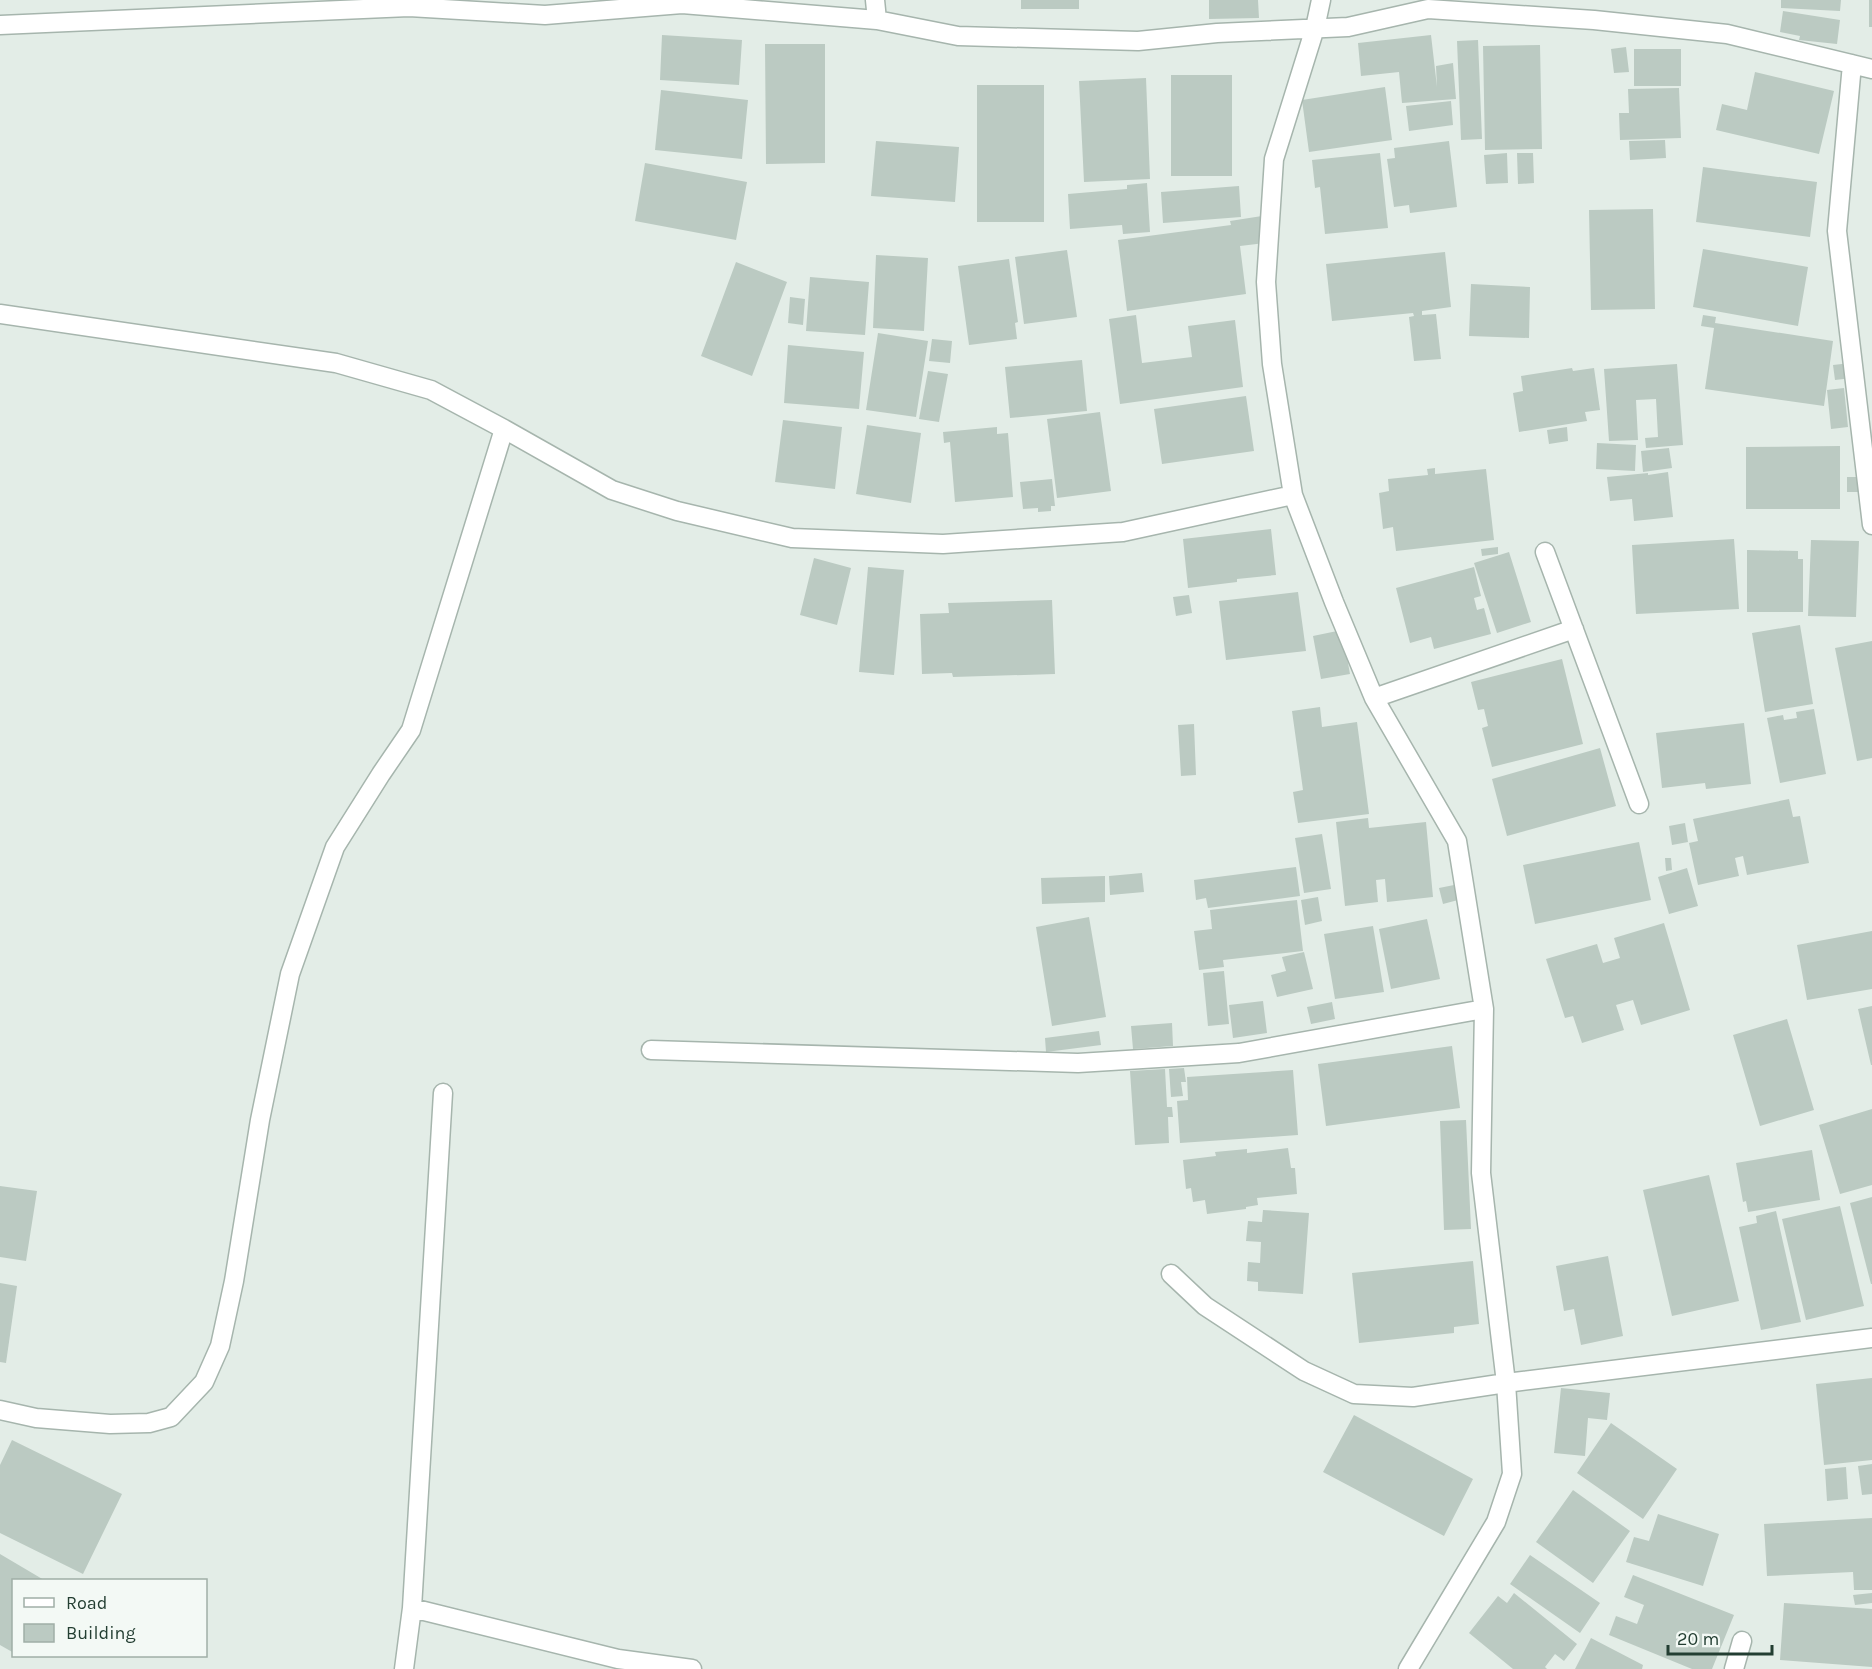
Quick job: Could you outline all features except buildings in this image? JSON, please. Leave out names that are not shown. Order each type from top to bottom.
[{"type":"street","points":[[875,0],[877,20]]},
{"type":"street","points":[[1321,0],[1315,28],[1274,159],[1266,282],[1272,364],[1293,495],[1334,602],[1374,698],[1457,841],[1484,1009],[1481,1173],[1506,1383],[1512,1474],[1496,1522],[1408,1669]]},
{"type":"street","points":[[0,25],[409,4],[545,15],[682,4],[877,20],[958,36],[1138,41],[1217,33],[1348,27],[1428,9],[1547,16],[1727,34],[1872,69]]},
{"type":"street","points":[[1852,64],[1837,231],[1872,525]]},
{"type":"street","points":[[0,314],[336,363],[431,390],[612,490],[677,511],[792,538],[943,544],[1123,532],[1293,495]]},
{"type":"street","points":[[0,1410],[36,1418],[110,1425],[150,1423],[171,1417],[204,1382],[220,1346],[234,1281],[260,1120],[290,974],[335,847],[411,730],[504,429]]},
{"type":"street","points":[[1545,552],[1639,804]]},
{"type":"street","points":[[1374,698],[1574,629]]},
{"type":"street","points":[[651,1050],[1078,1064],[1239,1053],[1484,1009]]},
{"type":"street","points":[[404,1669],[412,1608],[443,1093]]},
{"type":"street","points":[[1171,1274],[1205,1306],[1274,1352],[1304,1371],[1354,1394],[1413,1397],[1506,1383],[1872,1338]]},
{"type":"street","points":[[412,1608],[617,1664],[692,1669]]},
{"type":"street","points":[[1734,1669],[1742,1641]]}]
